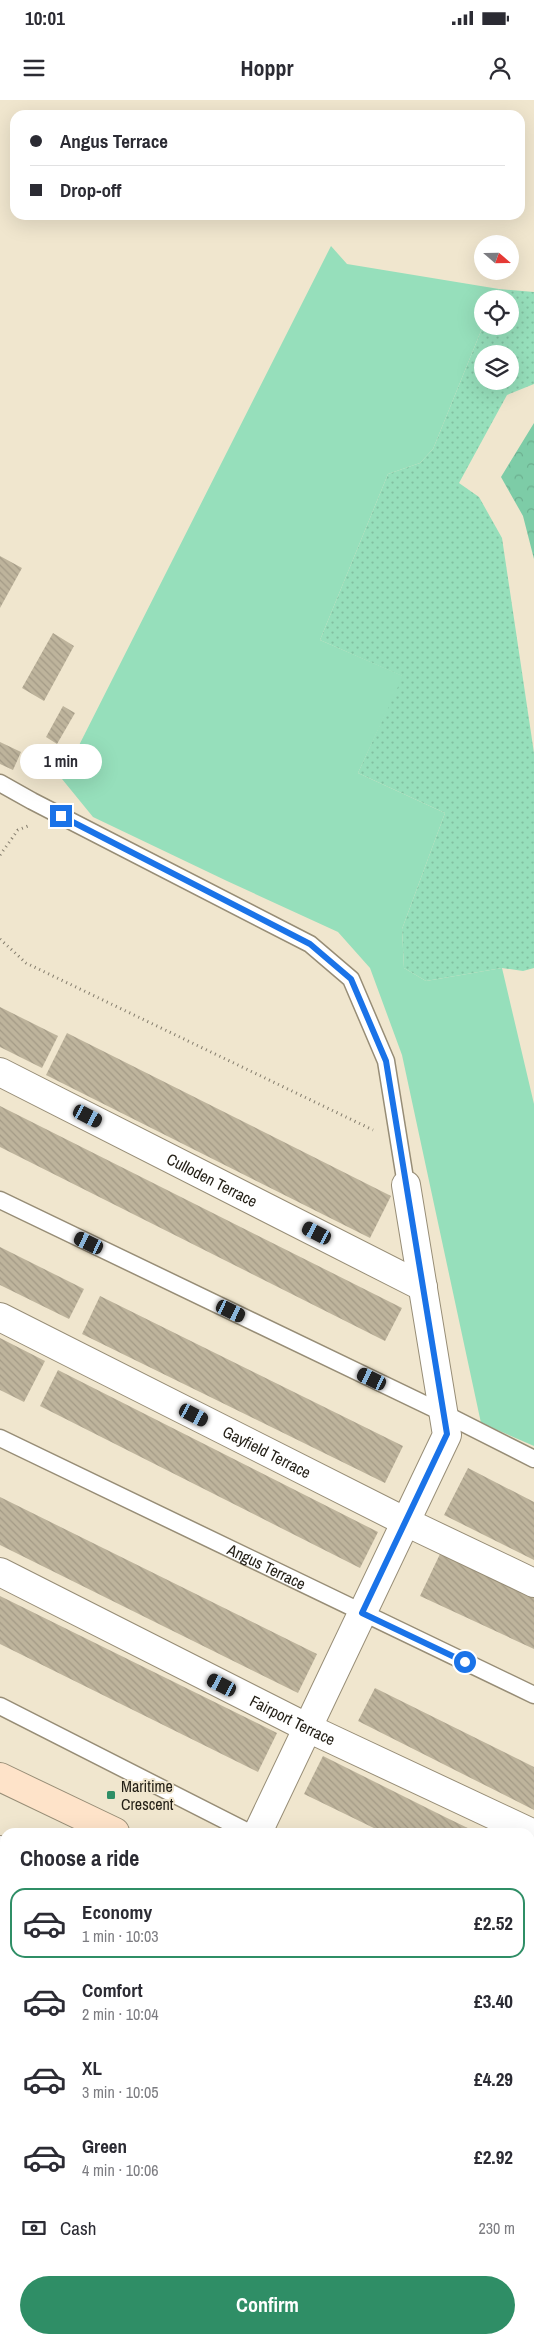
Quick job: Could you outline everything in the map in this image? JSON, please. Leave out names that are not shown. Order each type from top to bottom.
[{"type":"main road","points":[[0,1777],[107,1828]]},
{"type":"street","name":"Culloden Terrace","points":[[0,1072],[423,1286]]},
{"type":"street","points":[[258,1828],[308,1728],[447,1434],[406,1185]]},
{"type":"street","name":"Gayfield Terrace","points":[[0,1317],[406,1522],[534,1583]]},
{"type":"street","name":"Fairport Terrace","points":[[0,1572],[308,1728],[521,1828]]},
{"type":"lane","points":[[0,783],[310,944],[351,979],[386,1061],[406,1185]]},
{"type":"lane","points":[[0,1200],[444,1413],[534,1459]]},
{"type":"lane","name":"Angus Terrace","points":[[0,1438],[534,1695]]},
{"type":"lane","points":[[0,1706],[248,1828]]},
{"type":"path","points":[[0,855],[18,830],[61,816]]},
{"type":"path","points":[[0,939],[26,963],[399,1142]]},
{"type":"green space","points":[[331,246],[347,264],[499,289],[474,290],[474,335],[479,335],[433,449],[420,463],[388,474],[320,640],[403,676],[358,773],[445,813],[402,929],[404,968],[426,981],[502,968],[534,1104],[534,1446],[481,1423],[402,1055],[370,968],[338,932],[93,817],[62,779]]},
{"type":"green space","points":[[519,291],[534,292],[534,384],[507,395],[459,483],[479,497],[502,538],[534,753],[534,968],[523,971],[502,968],[426,981],[404,968],[402,929],[445,813],[358,773],[402,676],[320,640],[388,474],[420,463],[433,449],[474,348],[474,390],[519,390],[519,345],[475,345],[479,335],[519,335]]},
{"type":"green space","points":[[534,423],[534,559],[523,516],[501,477]]},
{"type":"building","points":[[0,556],[22,568],[0,608]]},
{"type":"building","points":[[53,633],[74,646],[44,701],[22,688]]},
{"type":"building","points":[[63,706],[75,713],[57,744],[46,737]]},
{"type":"building","points":[[0,742],[21,752],[13,770],[0,764]]},
{"type":"building","points":[[0,1007],[58,1036],[42,1068],[0,1047]]},
{"type":"building","points":[[67,1033],[391,1196],[370,1238],[46,1075]]},
{"type":"building","points":[[0,1106],[402,1308],[385,1341],[0,1147]]},
{"type":"building","points":[[0,1247],[84,1289],[69,1319],[0,1285]]},
{"type":"building","points":[[100,1296],[403,1446],[385,1483],[82,1334]]},
{"type":"building","points":[[0,1338],[45,1361],[24,1402],[0,1390]]},
{"type":"building","points":[[58,1370],[378,1532],[360,1568],[40,1406]]},
{"type":"building","points":[[468,1468],[534,1502],[534,1560],[444,1515]]},
{"type":"building","points":[[0,1497],[317,1654],[298,1693],[0,1545]]},
{"type":"building","points":[[440,1554],[534,1598],[534,1649],[420,1596]]},
{"type":"building","points":[[0,1596],[277,1733],[258,1772],[0,1644]]},
{"type":"building","points":[[375,1688],[534,1767],[534,1810],[358,1721]]},
{"type":"building","points":[[323,1756],[468,1828],[374,1828],[304,1794]]},
{"type":"place","name":"Maritime Crescent","points":[[111,1795]]},
{"type":"route","points":[[61,816],[310,944],[351,979],[386,1061],[447,1434],[362,1613],[465,1662]]}]
